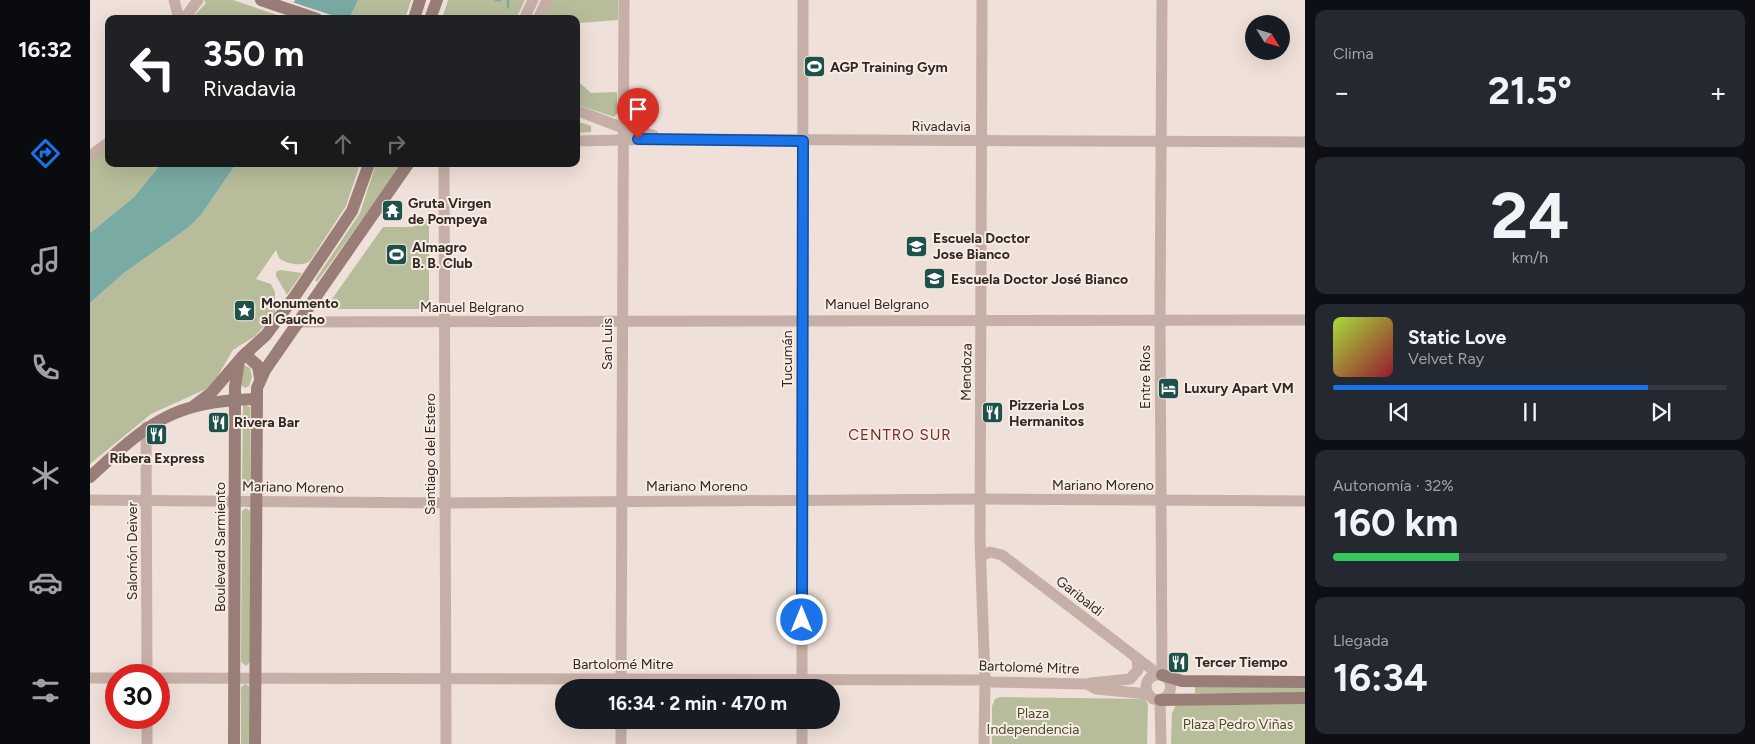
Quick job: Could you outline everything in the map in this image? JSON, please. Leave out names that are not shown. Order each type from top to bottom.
[{"type":"main road","points":[[261,0],[305,15]]},
{"type":"main road","points":[[415,15],[420,0]]},
{"type":"main road","points":[[431,15],[437,0]]},
{"type":"main road","points":[[90,478],[146,427],[195,405],[211,394],[242,357],[266,335],[306,280],[352,211],[368,167]]},
{"type":"main road","points":[[260,378],[406,167]]},
{"type":"main road","points":[[306,280],[322,290]]},
{"type":"main road","points":[[242,357],[258,366],[260,378],[256,399],[255,744]]},
{"type":"main road","name":"Boulevard Sarmiento","points":[[234,744],[235,378],[242,357]]},
{"type":"main road","points":[[195,405],[235,399],[256,399]]},
{"type":"main road","points":[[1160,674],[1182,681],[1305,682]]},
{"type":"main road","name":"Bartolomé Mitre","points":[[1160,700],[1305,698]]},
{"type":"street","points":[[174,0],[178,15]]},
{"type":"street","points":[[526,15],[533,0]]},
{"type":"street","points":[[540,15],[547,0]]},
{"type":"street","name":"San Luis","points":[[621,679],[624,0]]},
{"type":"street","name":"Tucumán","points":[[802,679],[803,0]]},
{"type":"street","name":"Mendoza","points":[[982,0],[980,499],[985,681],[984,744]]},
{"type":"street","name":"Entre Ríos","points":[[1160,744],[1160,700],[1169,694],[1171,687],[1168,678],[1160,674],[1162,0]]},
{"type":"street","points":[[186,15],[194,1]]},
{"type":"street","points":[[580,112],[623,128],[667,139]]},
{"type":"street","name":"Rivadavia","points":[[580,141],[667,139],[1305,142]]},
{"type":"street","points":[[90,156],[105,145]]},
{"type":"street","name":"Santiago del Estero","points":[[444,167],[446,744]]},
{"type":"street","name":"Manuel Belgrano","points":[[299,322],[802,319],[1305,320]]},
{"type":"street","name":"Salomón Deiver","points":[[146,427],[147,664]]},
{"type":"street","name":"Mariano Moreno","points":[[90,500],[445,503],[980,499],[1305,501]]},
{"type":"street","name":"Garibaldi","points":[[981,556],[990,552],[1002,555],[1137,659],[1160,674]]},
{"type":"street","name":"Bartolomé Mitre","points":[[840,683],[985,681],[1087,684],[1130,678],[1138,670],[1137,659]]},
{"type":"street","points":[[1148,694],[1145,687],[1148,679],[1160,674]]},
{"type":"street","points":[[90,678],[105,678]]},
{"type":"street","name":"Bartolomé Mitre","points":[[170,678],[446,678],[555,681]]},
{"type":"street","name":"Bartolomé Mitre","points":[[1087,684],[1096,688],[1148,694],[1153,699],[1160,700]]},
{"type":"street","points":[[147,729],[147,744]]},
{"type":"street","points":[[621,729],[621,744]]},
{"type":"street","points":[[802,729],[802,744]]},
{"type":"green space","points":[[204,0],[233,0],[277,15],[195,15],[206,3]]},
{"type":"green space","points":[[358,0],[411,0],[406,15],[351,15]]},
{"type":"green space","points":[[448,0],[525,0],[518,15],[443,15]]},
{"type":"green space","points":[[552,0],[618,0],[618,20],[580,23],[580,15],[545,15]]},
{"type":"green space","points":[[580,83],[591,93],[617,92],[617,113],[614,117],[580,105]]},
{"type":"green space","points":[[580,122],[591,126],[591,132],[580,133]]},
{"type":"green space","points":[[105,151],[105,167],[159,167],[134,197],[90,233],[90,161]]},
{"type":"green space","points":[[234,167],[359,167],[346,206],[310,261],[303,264],[286,262],[279,258],[276,250],[256,279],[271,284],[275,292],[275,314],[255,336],[233,350],[217,377],[206,389],[151,414],[90,464],[90,303],[124,273],[189,227],[201,215]]},
{"type":"green space","points":[[375,167],[400,167],[317,282],[315,280],[360,213]]},
{"type":"green space","name":"Almagro B. B. Club","points":[[413,219],[429,219],[429,309],[332,309],[327,306],[383,227],[413,227]]},
{"type":"green space","points":[[280,270],[302,273],[287,295],[276,276],[276,272]]},
{"type":"green space","points":[[244,365],[250,368],[252,377],[249,386],[245,388],[241,385]]},
{"type":"green space","points":[[243,404],[250,407],[250,485],[246,488],[242,485]]},
{"type":"green space","points":[[246,508],[250,511],[250,662],[246,666],[241,662],[242,511]]},
{"type":"green space","points":[[245,684],[249,686],[250,744],[241,744],[241,687]]},
{"type":"green space","points":[[1195,687],[1305,687],[1305,694],[1195,693]]},
{"type":"green space","name":"Plaza Independencia","points":[[1000,697],[1145,699],[1148,704],[1147,744],[992,744],[992,706],[995,699]]},
{"type":"green space","name":"Plaza Pedro Viñas","points":[[1305,704],[1305,744],[1171,744],[1172,713],[1176,705]]},
{"type":"water","points":[[295,0],[358,0],[351,15],[287,15]]},
{"type":"water","points":[[159,167],[234,167],[201,215],[189,227],[124,273],[90,303],[90,233],[134,197]]},
{"type":"pier","points":[[292,2],[331,15],[285,15]]},
{"type":"waterway","points":[[508,0],[508,7]]},
{"type":"place","name":"AGP Training Gym","points":[[814,67]]},
{"type":"place","name":"Gruta Virgen de Pompeya","points":[[392,211]]},
{"type":"place","name":"Escuela Doctor Jose Bianco","points":[[917,246]]},
{"type":"place","name":"Almagro B. B. Club","points":[[396,255]]},
{"type":"place","name":"Escuela Doctor José Bianco","points":[[935,279]]},
{"type":"place","name":"Monumento al Gaucho","points":[[245,311]]},
{"type":"place","name":"Luxury Apart VM","points":[[1168,388]]},
{"type":"place","name":"Pizzeria Los Hermanitos","points":[[993,413]]},
{"type":"place","name":"Rivera Bar","points":[[218,422]]},
{"type":"place","name":"Ribera Express","points":[[157,435]]},
{"type":"place","name":"Tercer Tiempo","points":[[1179,662]]},
{"type":"district","name":"CENTRO SUR","points":[[900,435]]},
{"type":"route","points":[[638,139],[803,141],[802,620]]}]
